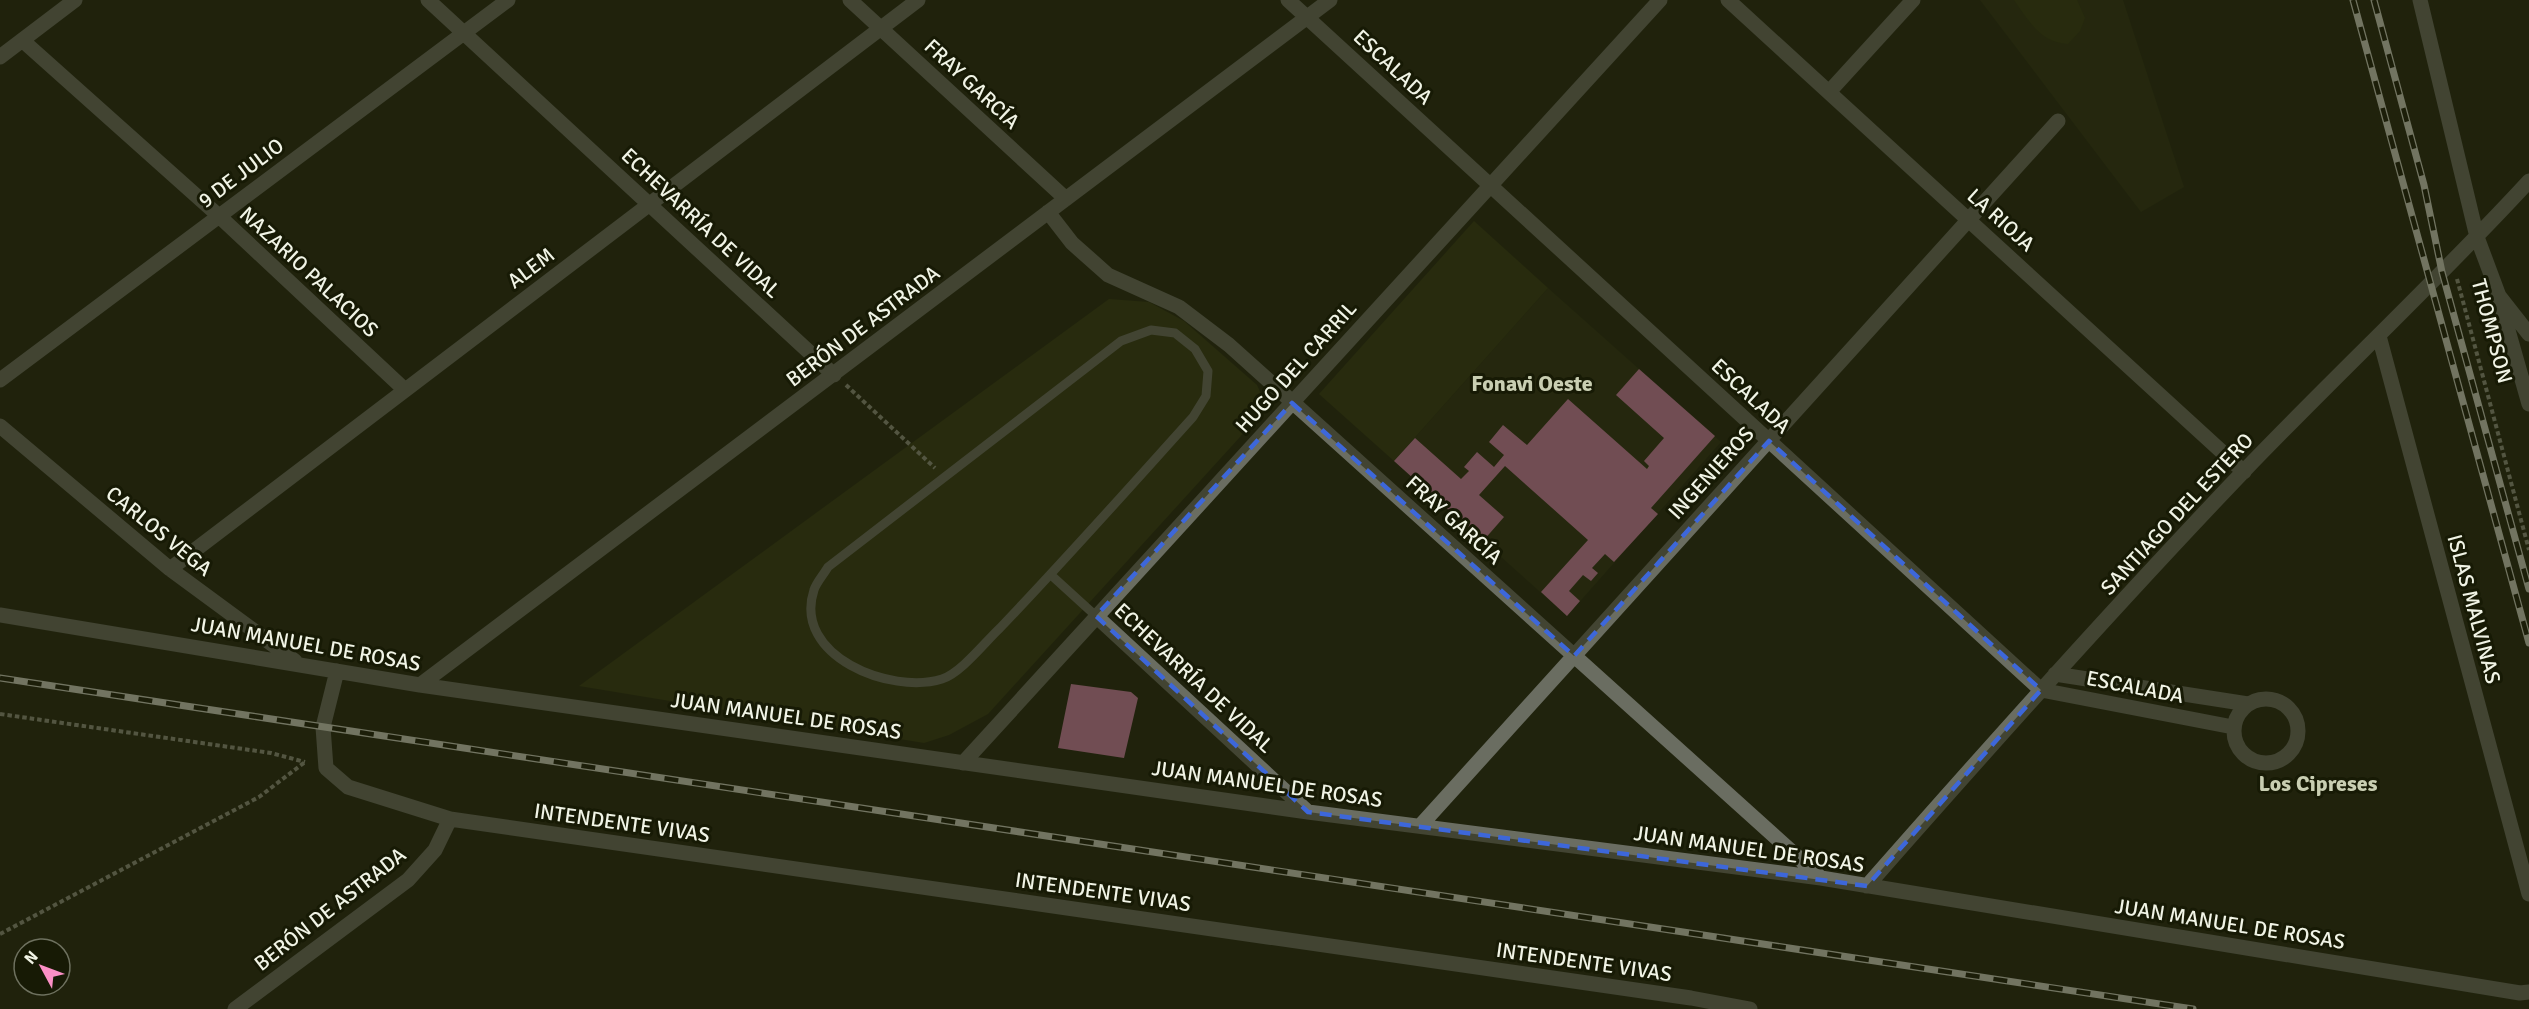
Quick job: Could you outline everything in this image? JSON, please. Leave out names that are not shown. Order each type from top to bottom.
[{"type":"street","points":[[0,57],[75,0]]},
{"type":"street","name":"ECHEVARRÍA DE VIDAL","points":[[428,0],[834,375]]},
{"type":"street","name":"9 DE JULIO","points":[[0,380],[507,0]]},
{"type":"street","name":"FRAY GARCÍA","points":[[850,0],[1066,199]]},
{"type":"street","name":"ALEM","points":[[170,569],[918,0]]},
{"type":"street","name":"ESCALADA","points":[[1288,0],[2041,690],[2233,727],[2236,745],[2241,753],[2257,762],[2275,762],[2290,752],[2298,735],[2295,717],[2290,709],[2274,699],[2256,700],[2248,704],[2055,674]]},
{"type":"street","name":"BERÓN DE ASTRADA","points":[[420,685],[1330,0]]},
{"type":"street","name":"HUGO DEL CARRIL","points":[[963,763],[1660,0]]},
{"type":"street","name":"LA RIOJA","points":[[1728,0],[2244,472]]},
{"type":"street","points":[[1829,92],[1913,0]]},
{"type":"street","points":[[2420,0],[2477,237],[2499,296],[2529,334]]},
{"type":"street","name":"NAZARIO PALACIOS","points":[[22,40],[219,216],[405,390]]},
{"type":"street","name":"INGENIEROS","points":[[1420,826],[2058,121]]},
{"type":"street","name":"SANTIAGO DEL ESTERO","points":[[1867,886],[2055,674],[2244,472],[2477,237],[2529,181]]},
{"type":"street","name":"FRAY GARCÍA","points":[[1048,212],[1072,243],[1108,275],[1179,307],[1229,345],[1821,878]]},
{"type":"street","name":"THOMPSON","points":[[2499,296],[2529,404]]},
{"type":"street","name":"ISLAS MALVINAS","points":[[2379,336],[2529,894]]},
{"type":"street","name":"CARLOS VEGA","points":[[0,426],[170,569],[297,663]]},
{"type":"street","name":"JUAN MANUEL DE ROSAS","points":[[0,615],[420,685],[1308,812],[1821,878],[2520,993],[2529,992]]},
{"type":"street","name":"ECHEVARRÍA DE VIDAL","points":[[1096,616],[1308,812]]},
{"type":"street","points":[[337,671],[322,727],[326,768],[348,788],[450,819]]},
{"type":"street","points":[[2233,727],[2236,718],[2248,704]]},
{"type":"street","name":"BERÓN DE ASTRADA","points":[[235,1009],[408,880],[435,850],[450,819]]},
{"type":"street","name":"INTENDENTE VIVAS","points":[[450,819],[1688,1004],[1750,1009]]},
{"type":"lane","points":[[1151,330],[1175,333],[1195,349],[1208,372],[1206,396],[1193,417],[1051,575],[968,660],[945,678],[917,684],[882,680],[849,666],[823,643],[812,617],[813,591],[828,567],[945,477],[1121,341],[1151,330]]},
{"type":"lane","name":"ECHEVARRÍA DE VIDAL","points":[[1051,575],[1096,616]]},
{"type":"path","name":"THOMPSON","points":[[2451,263],[2464,301],[2507,474],[2529,550]]},
{"type":"path","points":[[834,375],[945,477]]},
{"type":"path","points":[[0,714],[271,753],[326,768]]},
{"type":"path","points":[[0,934],[259,797],[305,762]]},
{"type":"highlighted area","points":[[1292,403],[1574,656],[1769,441],[2041,690],[1867,886],[1308,812],[1096,616]]},
{"type":"shaded area","points":[[1980,0],[2123,0],[2184,187],[2141,212]]},
{"type":"shaded area","points":[[2014,0],[2077,0],[2085,18],[2080,31],[2068,44],[2058,42],[2036,29]]},
{"type":"shaded area","points":[[1474,221],[1548,288],[1394,461],[1319,394]]},
{"type":"shaded area","points":[[1548,288],[1721,442],[1567,616],[1394,461]]},
{"type":"shaded area","points":[[1109,299],[1149,302],[1184,321],[1257,385],[1266,405],[1240,437],[988,714],[949,735],[924,743],[579,686]]},
{"type":"building","points":[[1639,369],[1715,436],[1651,508],[1658,514],[1614,562],[1605,554],[1592,568],[1598,573],[1591,581],[1583,575],[1569,591],[1580,601],[1567,616],[1541,592],[1588,540],[1505,466],[1479,495],[1504,517],[1483,541],[1394,461],[1415,438],[1461,479],[1469,471],[1464,467],[1477,452],[1494,467],[1504,455],[1489,442],[1503,425],[1527,445],[1568,399],[1647,469],[1649,466],[1644,461],[1664,438],[1616,395]]},
{"type":"building","points":[[1071,684],[1131,692],[1138,698],[1124,758],[1058,748]]},
{"type":"railway","points":[[2353,0],[2529,643]]},
{"type":"railway","points":[[2374,0],[2424,185],[2442,272],[2529,589]]},
{"type":"railway","points":[[0,678],[2193,1009]]},
{"type":"district","name":"Fonavi Oeste","points":[[1532,383]]},
{"type":"district","name":"Los Cipreses","points":[[2318,783]]}]
